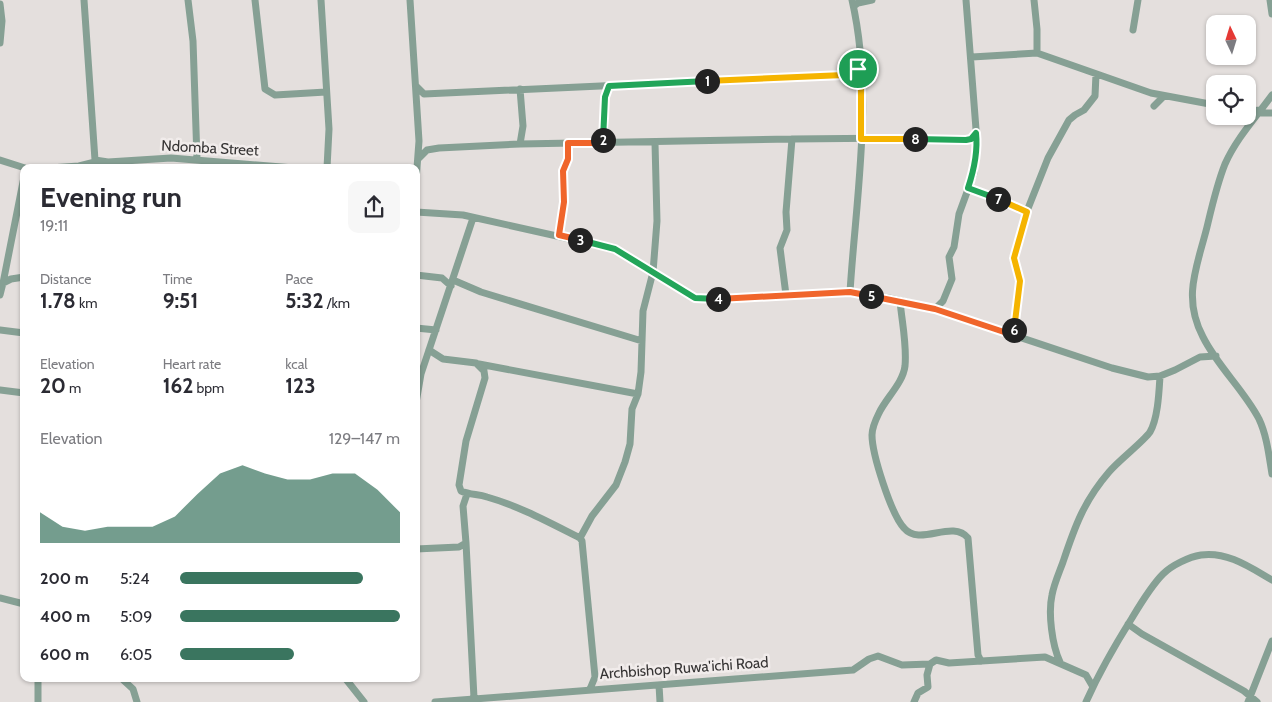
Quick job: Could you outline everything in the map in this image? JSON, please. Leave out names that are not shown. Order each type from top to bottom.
[{"type":"street","points":[[84,0],[95,163]]},
{"type":"street","points":[[188,0],[192,41],[197,158]]},
{"type":"street","points":[[255,0],[265,89],[275,95],[326,92]]},
{"type":"street","points":[[321,0],[329,129],[327,164]]},
{"type":"street","points":[[410,0],[417,100],[418,164]]},
{"type":"street","points":[[850,292],[861,139],[861,62],[853,3],[872,0]]},
{"type":"street","points":[[935,309],[943,301],[952,279],[949,257],[954,247],[959,214],[974,173],[977,142],[972,58],[966,0]]},
{"type":"street","points":[[1034,0],[1037,53]]},
{"type":"street","points":[[1133,30],[1138,0]]},
{"type":"street","points":[[1270,0],[1272,14]]},
{"type":"street","points":[[0,4],[2,21],[0,43]]},
{"type":"street","points":[[972,58],[1037,53],[1164,96],[1206,103]]},
{"type":"street","points":[[417,100],[424,94],[844,75],[858,69],[861,62]]},
{"type":"street","points":[[1013,335],[1020,281],[1014,258],[1027,212],[1048,158],[1069,120],[1075,114],[1084,110],[1095,96],[1096,74]]},
{"type":"street","points":[[416,86],[424,94]]},
{"type":"street","points":[[602,143],[605,138],[605,97],[609,86]]},
{"type":"street","points":[[520,89],[523,126],[520,144]]},
{"type":"street","points":[[1256,116],[1272,95]]},
{"type":"street","points":[[1154,106],[1164,96]]},
{"type":"street","points":[[1256,111],[1272,114]]},
{"type":"street","points":[[1250,125],[1225,164],[1196,262],[1192,288],[1193,306],[1196,324],[1207,344],[1259,420],[1264,433],[1272,474]]},
{"type":"street","points":[[419,158],[427,150],[520,144],[792,139],[966,140],[971,139],[976,133]]},
{"type":"street","points":[[786,295],[780,248],[787,230],[792,139]]},
{"type":"street","points":[[419,141],[427,150]]},
{"type":"street","points":[[559,235],[564,202],[563,171],[568,159],[568,143]]},
{"type":"street","points":[[590,690],[595,678],[580,538],[592,516],[616,485],[625,462],[632,424],[632,409],[638,394],[643,311],[653,272],[657,221],[655,143]]},
{"type":"street","name":"Ndomba Street","points":[[95,163],[197,158],[255,164]]},
{"type":"street","points":[[0,160],[20,166]]},
{"type":"street","points":[[968,188],[1027,212]]},
{"type":"street","points":[[0,295],[20,197]]},
{"type":"street","points":[[420,212],[463,215],[615,249],[695,298],[723,299],[850,292],[935,309],[1112,368],[1148,377],[1160,376],[1175,370],[1200,356],[1216,356]]},
{"type":"street","points":[[420,380],[473,218]]},
{"type":"street","points":[[420,275],[442,278],[452,283],[642,341]]},
{"type":"street","points":[[3,283],[20,278]]},
{"type":"street","points":[[900,301],[905,324],[905,367],[879,413],[872,436],[890,505],[906,530],[917,534],[955,531],[962,532],[968,538],[978,659]]},
{"type":"street","points":[[420,328],[436,330]]},
{"type":"street","points":[[0,330],[20,332]]},
{"type":"street","points":[[1200,356],[1207,344]]},
{"type":"street","points":[[430,350],[443,359],[476,363],[638,394]]},
{"type":"street","points":[[476,363],[484,371],[484,378],[466,441],[459,485],[461,491],[467,494],[487,496],[546,520],[580,538]]},
{"type":"street","points":[[1060,662],[1055,653],[1052,626],[1052,595],[1070,541],[1082,508],[1101,482],[1130,450],[1149,434],[1159,396],[1160,376]]},
{"type":"street","points":[[0,390],[20,392]]},
{"type":"street","points":[[467,494],[463,506],[474,698]]},
{"type":"street","points":[[420,549],[459,547],[466,544]]},
{"type":"street","points":[[1086,702],[1128,624],[1162,574],[1190,558],[1202,555],[1229,558],[1272,580]]},
{"type":"street","points":[[0,598],[20,603]]},
{"type":"street","points":[[1128,624],[1142,634],[1244,691],[1249,699],[1257,702]]},
{"type":"street","points":[[1249,699],[1272,640]]},
{"type":"street","name":"Archbishop Ruwa'ichi Road","points":[[435,702],[853,670],[869,659],[878,656],[902,665],[930,664],[936,660],[949,663],[978,659],[1045,657],[1086,675]]},
{"type":"street","points":[[914,702],[918,693],[928,687],[927,675],[930,664]]},
{"type":"street","points":[[1086,675],[1100,675]]},
{"type":"street","points":[[1086,675],[1093,686]]},
{"type":"street","points":[[38,682],[38,702]]},
{"type":"street","points":[[126,682],[134,689],[137,702]]},
{"type":"street","points":[[347,682],[364,702]]},
{"type":"street","points":[[659,685],[660,702]]},
{"type":"route","points":[[861,62],[861,139],[966,140],[971,139],[976,133],[974,173],[968,188],[1027,212],[1014,258],[1014,264],[1020,281],[1013,335],[935,309],[890,298],[850,292],[723,299],[695,298],[615,249],[559,235],[564,202],[563,171],[568,159],[568,143],[602,143],[605,138],[605,97],[609,86],[844,75],[853,73],[858,69],[861,62]]}]
